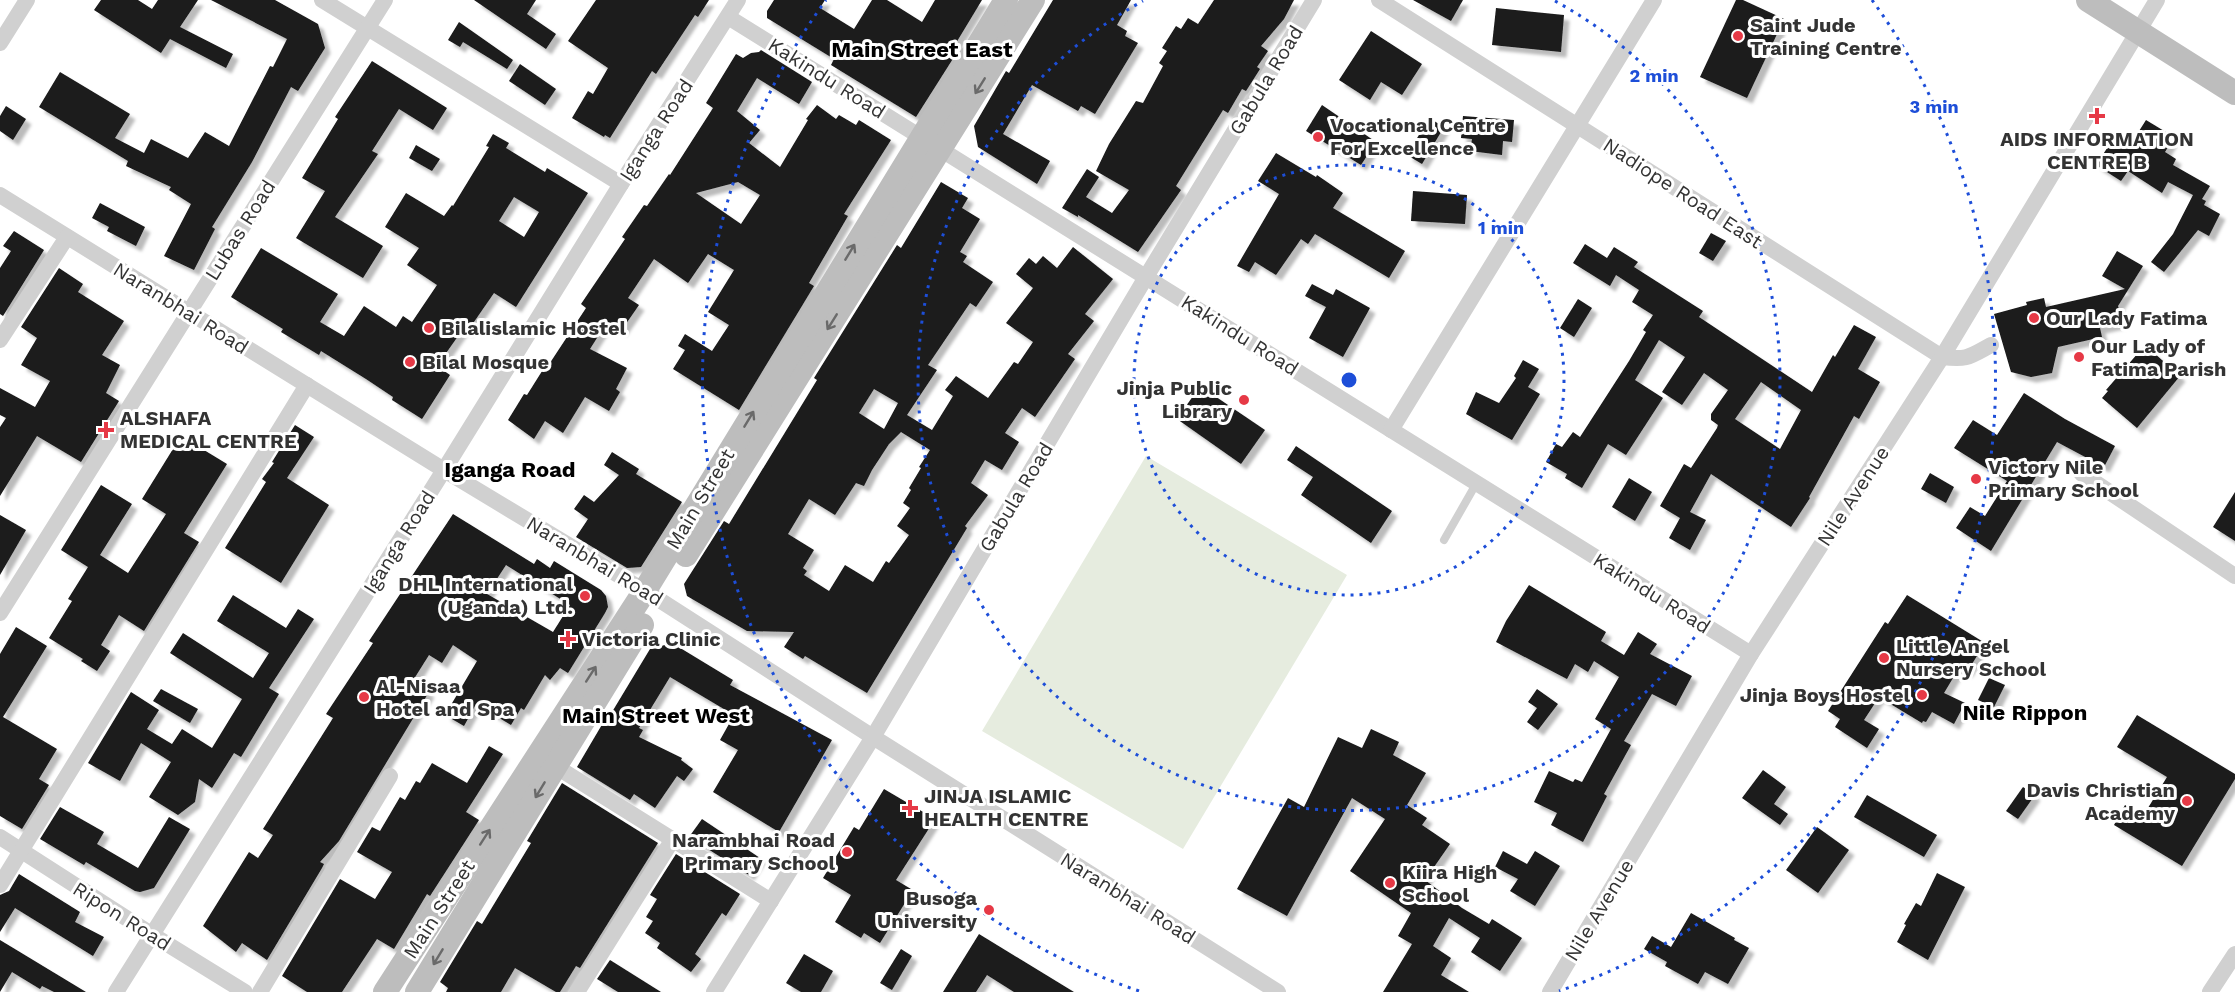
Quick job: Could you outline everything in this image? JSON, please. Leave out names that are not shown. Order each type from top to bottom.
[{"type":"street","points":[[0,43],[27,0]]},
{"type":"street","points":[[322,0],[621,184]]},
{"type":"street","name":"Lubas Road","points":[[0,613],[385,0]]},
{"type":"street","name":"Iganga Road","points":[[116,992],[738,0]]},
{"type":"street","name":"Main Street","points":[[931,143],[1006,0]]},
{"type":"street","name":"Main Street","points":[[385,992],[651,595],[931,143],[1033,0]]},
{"type":"street","name":"Gabula Road","points":[[714,992],[873,737],[1146,277],[1314,0]]},
{"type":"street","name":"Nadiope Road East","points":[[1379,0],[1942,357]]},
{"type":"street","points":[[1391,430],[1654,0]]},
{"type":"street","points":[[2088,0],[2235,93]]},
{"type":"street","name":"Nile Avenue","points":[[1550,992],[1751,654],[1942,357],[2157,0]]},
{"type":"street","name":"Kakindu Road","points":[[728,16],[1751,654]]},
{"type":"street","name":"Naranbhai Road","points":[[0,195],[188,313],[651,595],[1278,992]]},
{"type":"street","points":[[0,340],[67,237]]},
{"type":"street","points":[[1942,357],[1960,359],[1973,356],[1991,345]]},
{"type":"street","points":[[0,885],[306,385]]},
{"type":"street","points":[[2081,473],[2235,576]]},
{"type":"street","name":"Main Street","points":[[417,992],[555,766],[651,595]]},
{"type":"street","points":[[555,766],[771,901]]},
{"type":"street","points":[[260,992],[390,776]]},
{"type":"street","name":"Ripon Road","points":[[0,837],[246,992]]},
{"type":"street","points":[[577,992],[673,839]]},
{"type":"street","points":[[2210,992],[2235,954]]},
{"type":"lane","points":[[1444,540],[1476,484]]},
{"type":"shaded area","points":[[1146,456],[1347,575],[1183,849],[982,731]]},
{"type":"building","points":[[101,0],[138,0],[152,9],[158,0],[198,0],[180,27],[233,54],[226,68],[170,39],[161,53],[94,10]]},
{"type":"building","points":[[211,0],[275,0],[318,24],[325,48],[298,91],[291,87],[252,162],[212,227],[215,229],[194,270],[164,256],[191,204],[169,190],[171,187],[126,166],[128,161],[39,107],[60,72],[130,114],[115,138],[144,153],[151,139],[188,158],[205,132],[229,146],[270,66],[273,67],[287,39]]},
{"type":"building","points":[[474,0],[536,0],[527,14],[556,34],[546,49]]},
{"type":"building","points":[[596,0],[709,0],[698,17],[695,15],[656,74],[652,71],[610,138],[605,135],[604,137],[572,118],[588,91],[593,94],[608,68],[568,41]]},
{"type":"building","points":[[774,0],[825,0],[820,8],[854,29],[872,0],[887,0],[922,22],[935,0],[982,0],[956,43],[961,46],[916,117],[831,65],[834,59],[767,18],[767,11]]},
{"type":"building","points":[[1053,0],[1131,0],[1117,25],[1127,31],[1125,36],[1138,43],[1095,114],[1081,106],[1078,111],[1032,85],[1003,134],[1050,161],[1037,184],[978,147],[974,126],[1006,71],[1009,73]]},
{"type":"building","points":[[1214,0],[1294,0],[1284,19],[1261,46],[1268,51],[1257,67],[1260,69],[1246,91],[1242,89],[1228,113],[1223,110],[1176,186],[1181,190],[1138,252],[1078,215],[1078,217],[1062,208],[1087,169],[1099,177],[1086,197],[1112,213],[1129,190],[1096,171],[1109,144],[1136,101],[1143,103],[1163,66],[1159,63],[1167,51],[1162,48],[1176,26],[1181,29],[1188,18],[1198,24]]},
{"type":"building","points":[[1413,0],[1463,0],[1451,21]]},
{"type":"building","points":[[1736,0],[1743,0],[1784,19],[1747,98],[1700,77]]},
{"type":"building","points":[[1496,8],[1564,15],[1561,52],[1492,45]]},
{"type":"building","points":[[459,22],[513,60],[507,69],[463,42],[460,47],[448,40]]},
{"type":"building","points":[[1371,31],[1422,64],[1402,95],[1381,82],[1370,100],[1339,80]]},
{"type":"building","points":[[761,50],[812,82],[799,104],[757,78],[737,111],[760,130],[749,143],[780,167],[808,120],[806,119],[817,105],[836,119],[839,115],[856,125],[859,120],[891,140],[844,214],[848,216],[809,283],[814,286],[739,410],[673,369],[685,350],[678,346],[685,334],[712,351],[729,325],[708,312],[734,270],[708,254],[688,283],[654,259],[628,298],[639,305],[621,331],[607,322],[590,349],[627,368],[616,389],[620,392],[609,411],[585,397],[563,433],[545,421],[534,439],[508,420],[524,394],[527,395],[544,368],[546,369],[586,308],[581,304],[625,239],[622,237],[644,205],[647,206],[670,175],[713,108],[706,103],[736,54],[743,58],[751,53]],"holes":[[[738,182],[760,195],[741,224],[696,193]]]},
{"type":"building","points":[[372,61],[447,108],[433,130],[399,109],[372,151],[378,154],[335,217],[383,246],[363,278],[296,238],[325,191],[302,178],[338,119],[335,117]]},
{"type":"building","points":[[520,64],[556,89],[545,105],[509,81]]},
{"type":"building","points":[[1322,105],[1376,142],[1361,165],[1306,131]]},
{"type":"building","points":[[6,106],[26,119],[13,140],[0,131],[0,116]]},
{"type":"building","points":[[1463,116],[1514,120],[1512,142],[1503,141],[1502,155],[1470,151],[1472,139],[1461,138]]},
{"type":"building","points":[[1429,118],[1444,127],[1422,164],[1407,155]]},
{"type":"building","points":[[2146,120],[2174,137],[2165,152],[2176,159],[2173,165],[2210,186],[2202,199],[2206,201],[2204,205],[2220,214],[2209,236],[2198,230],[2164,272],[2151,262],[2173,234],[2193,195],[2168,182],[2162,193],[2128,171],[2121,181],[2096,165],[2119,130],[2134,139]]},
{"type":"building","points":[[493,134],[509,143],[506,148],[545,172],[547,168],[588,193],[516,307],[494,293],[467,332],[463,329],[437,366],[450,375],[422,419],[392,400],[393,397],[366,379],[321,351],[319,355],[281,332],[283,329],[231,297],[261,248],[338,294],[320,322],[344,336],[364,306],[396,327],[403,316],[412,322],[437,285],[407,265],[419,248],[385,227],[406,193],[444,216],[453,206],[489,147],[486,146]],"holes":[[[514,197],[539,212],[524,237],[499,221]]]},
{"type":"building","points":[[416,145],[440,159],[432,171],[409,158]]},
{"type":"building","points":[[1276,153],[1316,177],[1317,175],[1343,193],[1333,208],[1405,251],[1389,278],[1315,234],[1308,244],[1301,239],[1276,275],[1255,262],[1249,272],[1237,266],[1279,194],[1258,181]]},
{"type":"building","points":[[941,182],[968,198],[962,208],[980,219],[960,252],[967,256],[963,262],[993,282],[976,307],[970,303],[928,365],[937,370],[907,415],[932,430],[953,396],[945,390],[956,376],[988,398],[1014,362],[1018,364],[1033,342],[1006,323],[1033,288],[1016,274],[1029,258],[1036,264],[1043,256],[1057,268],[1073,247],[1113,279],[1085,314],[1094,321],[1068,354],[1075,359],[1035,417],[1022,408],[1005,433],[1019,442],[1002,470],[985,460],[971,483],[988,495],[965,526],[967,528],[867,693],[805,656],[803,659],[784,647],[794,632],[747,631],[687,596],[684,584],[724,521],[729,524],[817,380],[814,378],[897,245],[901,248]],"holes":[[[874,389],[898,403],[884,429],[859,413]],[[901,432],[930,450],[919,467],[921,468],[903,503],[910,508],[897,526],[909,535],[889,563],[886,561],[873,582],[845,565],[829,591],[804,575],[807,571],[803,568],[814,550],[788,534],[809,499],[835,515],[856,483],[864,486],[889,444]]]},
{"type":"building","points":[[1413,191],[1467,195],[1465,224],[1411,221]]},
{"type":"building","points":[[100,203],[145,227],[136,246],[107,231],[109,227],[92,218]]},
{"type":"building","points":[[14,231],[44,250],[3,316],[0,314],[0,268],[11,251],[3,246]]},
{"type":"building","points":[[1711,233],[1726,241],[1713,261],[1699,253]]},
{"type":"building","points":[[1585,244],[1607,258],[1614,247],[1638,262],[1634,267],[1703,311],[1699,317],[1812,392],[1833,355],[1835,357],[1854,325],[1876,337],[1858,369],[1880,382],[1859,419],[1854,416],[1810,498],[1791,527],[1711,474],[1690,512],[1706,520],[1690,550],[1669,538],[1680,518],[1660,506],[1684,464],[1691,468],[1717,428],[1718,425],[1711,420],[1711,414],[1728,390],[1704,373],[1682,405],[1662,392],[1685,357],[1659,340],[1635,380],[1663,398],[1626,455],[1608,444],[1582,488],[1565,478],[1567,474],[1546,462],[1556,444],[1562,447],[1573,432],[1580,437],[1629,361],[1646,332],[1643,330],[1653,315],[1632,302],[1639,290],[1616,275],[1610,286],[1573,263]],"holes":[[[1761,382],[1801,410],[1780,449],[1735,419]]]},
{"type":"building","points":[[2117,251],[2143,266],[2118,306],[2123,323],[2100,328],[2102,337],[2058,347],[2052,373],[2031,377],[2011,372],[1994,314],[2044,298],[2046,307],[2125,289],[2102,276]]},
{"type":"building","points":[[59,268],[83,284],[78,292],[124,321],[102,355],[120,365],[106,393],[119,401],[81,462],[37,436],[0,496],[0,427],[6,418],[0,415],[0,388],[35,407],[50,381],[21,365],[37,338],[21,327]]},
{"type":"building","points":[[1312,284],[1333,295],[1336,289],[1370,308],[1343,357],[1309,338],[1326,307],[1305,296]]},
{"type":"building","points":[[1578,299],[1592,308],[1574,337],[1560,328]]},
{"type":"building","points":[[2145,345],[2180,376],[2137,428],[2102,398],[2108,391],[2106,390]]},
{"type":"building","points":[[1523,360],[1539,369],[1528,387],[1540,394],[1512,440],[1466,414],[1476,392],[1499,403],[1516,378],[1514,376]]},
{"type":"building","points":[[1200,386],[1265,430],[1241,464],[1177,419]]},
{"type":"building","points":[[2024,393],[2065,419],[2115,446],[2104,467],[2057,442],[1991,551],[1956,528],[1970,507],[1985,516],[2007,481],[1954,448],[1973,420],[1997,435]]},
{"type":"building","points":[[295,425],[314,437],[287,478],[329,505],[281,583],[225,548],[266,482],[262,479],[274,463],[272,462]]},
{"type":"building","points":[[181,436],[227,464],[184,533],[199,542],[144,631],[119,615],[101,645],[110,651],[97,671],[81,661],[83,659],[49,638],[72,601],[68,599],[88,567],[61,550],[101,485],[132,504],[100,555],[128,573],[166,514],[142,499]]},
{"type":"building","points":[[1296,446],[1392,511],[1371,543],[1301,495],[1313,477],[1287,460]]},
{"type":"building","points":[[612,452],[639,469],[636,474],[682,502],[641,567],[627,568],[576,537],[588,519],[574,509],[584,495],[594,502],[619,475],[604,465]]},
{"type":"building","points":[[1930,473],[1954,487],[1946,503],[1921,489]]},
{"type":"building","points":[[1629,478],[1652,492],[1635,521],[1612,507]]},
{"type":"building","points":[[2235,492],[2235,541],[2213,527]]},
{"type":"building","points":[[453,514],[534,564],[537,559],[550,568],[554,561],[601,590],[606,596],[608,607],[568,673],[560,668],[550,680],[545,675],[524,710],[521,708],[511,725],[476,704],[464,726],[445,715],[477,661],[453,645],[442,663],[429,655],[412,682],[429,692],[339,841],[320,862],[324,864],[322,868],[267,960],[242,943],[236,952],[203,926],[249,852],[258,858],[273,835],[263,829],[333,718],[326,714],[373,643],[369,641]],"holes":[[[506,565],[570,605],[553,632],[487,594]]]},
{"type":"building","points":[[0,515],[26,530],[0,575]]},
{"type":"building","points":[[1529,585],[1606,632],[1601,641],[1624,655],[1638,632],[1657,644],[1650,654],[1692,676],[1676,706],[1652,694],[1624,741],[1631,745],[1604,794],[1607,796],[1583,842],[1551,825],[1557,813],[1534,802],[1549,771],[1573,782],[1575,779],[1582,782],[1611,729],[1595,719],[1619,677],[1594,661],[1588,672],[1575,664],[1567,679],[1496,642],[1506,621]]},
{"type":"building","points":[[233,595],[286,628],[298,609],[314,619],[269,688],[279,694],[241,757],[234,753],[212,788],[199,779],[195,802],[178,815],[149,797],[171,762],[141,743],[120,781],[88,763],[131,692],[159,710],[147,729],[172,744],[182,729],[212,748],[242,699],[170,653],[183,633],[253,678],[269,653],[217,621]]},
{"type":"building","points":[[1907,595],[1985,643],[1967,672],[1959,668],[1944,693],[1965,703],[1954,724],[1932,712],[1926,722],[1922,723],[1879,697],[1864,720],[1879,729],[1867,748],[1835,727],[1840,719],[1828,711],[1885,622],[1888,624]]},
{"type":"building","points":[[16,627],[47,646],[3,717],[57,749],[39,779],[49,785],[22,829],[0,816],[0,654]]},
{"type":"building","points":[[672,643],[733,680],[730,685],[832,740],[779,832],[713,792],[738,750],[720,740],[734,715],[670,677],[639,728],[643,730],[639,737],[682,758],[681,760],[693,769],[684,781],[677,776],[655,808],[634,794],[630,800],[577,767],[650,649]]},
{"type":"building","points":[[1989,678],[2005,685],[1994,707],[1978,700]]},
{"type":"building","points":[[161,689],[198,709],[190,723],[153,701]]},
{"type":"building","points":[[1537,689],[1558,704],[1538,730],[1527,722],[1537,708],[1528,702]]},
{"type":"building","points":[[2137,715],[2235,774],[2235,779],[2182,866],[2114,825],[2125,805],[2143,816],[2167,777],[2117,747]]},
{"type":"building","points":[[1371,729],[1399,742],[1393,755],[1426,773],[1407,805],[1427,818],[1422,825],[1450,844],[1425,880],[1462,908],[1489,924],[1492,919],[1522,938],[1500,971],[1471,952],[1480,938],[1449,918],[1433,946],[1451,958],[1441,975],[1469,992],[1383,992],[1412,944],[1398,936],[1411,913],[1350,871],[1385,819],[1352,798],[1287,916],[1237,889],[1288,798],[1304,807],[1338,737],[1362,748]]},
{"type":"building","points":[[489,746],[503,754],[466,812],[479,820],[430,896],[427,894],[394,949],[377,939],[342,992],[307,992],[282,976],[340,879],[375,899],[392,872],[357,852],[372,827],[380,831],[400,797],[405,800],[416,781],[420,783],[432,763],[467,783]]},
{"type":"building","points":[[1763,770],[1786,787],[1774,804],[1788,814],[1780,825],[1742,798]]},
{"type":"building","points":[[562,783],[658,843],[580,968],[576,966],[560,992],[556,992],[515,968],[501,992],[446,992],[448,988],[440,982],[477,921],[482,924],[531,843],[527,841]]},
{"type":"building","points":[[2023,787],[2035,795],[2018,819],[2006,811]]},
{"type":"building","points":[[884,789],[935,819],[896,880],[911,889],[906,897],[908,898],[880,943],[864,933],[861,938],[835,922],[851,895],[823,878],[854,827],[859,830]]},
{"type":"building","points":[[1867,795],[1937,835],[1924,857],[1854,817]]},
{"type":"building","points":[[60,807],[104,832],[97,844],[138,868],[169,817],[190,829],[154,888],[140,892],[86,862],[84,865],[40,839]]},
{"type":"building","points":[[702,819],[760,858],[749,875],[689,837]]},
{"type":"building","points":[[1817,827],[1849,850],[1818,893],[1786,870]]},
{"type":"building","points":[[1503,851],[1527,864],[1535,851],[1560,866],[1535,906],[1510,891],[1518,879],[1495,867]]},
{"type":"building","points":[[676,854],[740,894],[726,916],[722,913],[695,954],[701,959],[691,972],[657,948],[660,943],[645,933],[653,921],[646,917],[657,899],[650,895]]},
{"type":"building","points":[[1937,873],[1965,887],[1928,960],[1897,942],[1916,903],[1921,906]]},
{"type":"building","points":[[19,874],[80,912],[75,922],[104,937],[93,956],[15,908],[0,932],[0,895],[9,891]]},
{"type":"building","points":[[1691,913],[1749,948],[1728,984],[1705,972],[1698,984],[1665,966],[1667,962],[1644,949],[1652,936],[1671,947]]},
{"type":"building","points":[[979,934],[1074,992],[1014,992],[987,975],[976,992],[943,992]]},
{"type":"building","points":[[0,940],[86,992],[54,992],[42,986],[40,989],[12,972],[0,992]]},
{"type":"building","points":[[901,949],[912,956],[892,990],[880,983]]},
{"type":"building","points":[[804,954],[833,971],[821,992],[801,992],[786,983]]},
{"type":"building","points":[[610,960],[661,992],[618,992],[597,979]]},
{"type":"place","name":"Saint Jude Training Centre","points":[[1738,36]]},
{"type":"place","name":"AIDS INFORMATION CENTRE B","points":[[2097,116]]},
{"type":"place","name":"Vocational Centre For Excellence","points":[[1318,137]]},
{"type":"place","name":"Our Lady Fatima","points":[[2034,318]]},
{"type":"place","name":"Bilalislamic Hostel","points":[[429,328]]},
{"type":"place","name":"Our Lady of Fatima Parish","points":[[2079,357]]},
{"type":"place","name":"Bilal Mosque","points":[[410,362]]},
{"type":"place","name":"Jinja Public Library","points":[[1244,400]]},
{"type":"place","name":"ALSHAFA MEDICAL CENTRE","points":[[106,430]]},
{"type":"place","name":"Victory Nile Primary School","points":[[1976,479]]},
{"type":"place","name":"DHL International (Uganda) Ltd.","points":[[585,596]]},
{"type":"place","name":"Victoria Clinic","points":[[568,639]]},
{"type":"place","name":"Little Angel Nursery School","points":[[1884,658]]},
{"type":"place","name":"Jinja Boys Hostel","points":[[1922,695]]},
{"type":"place","name":"Al-Nisaa Hotel and Spa","points":[[364,697]]},
{"type":"place","name":"Davis Christian Academy","points":[[2187,801]]},
{"type":"place","name":"JINJA ISLAMIC HEALTH CENTRE","points":[[910,808]]},
{"type":"place","name":"Narambhai Road Primary School","points":[[847,852]]},
{"type":"place","name":"Kiira High School","points":[[1390,883]]},
{"type":"place","name":"Busoga University","points":[[989,910]]},
{"type":"district","name":"Main Street East","points":[[922,49]]},
{"type":"district","name":"Iganga Road","points":[[510,469]]},
{"type":"district","name":"Nile Rippon","points":[[2025,712]]},
{"type":"district","name":"Main Street West","points":[[656,715]]}]
